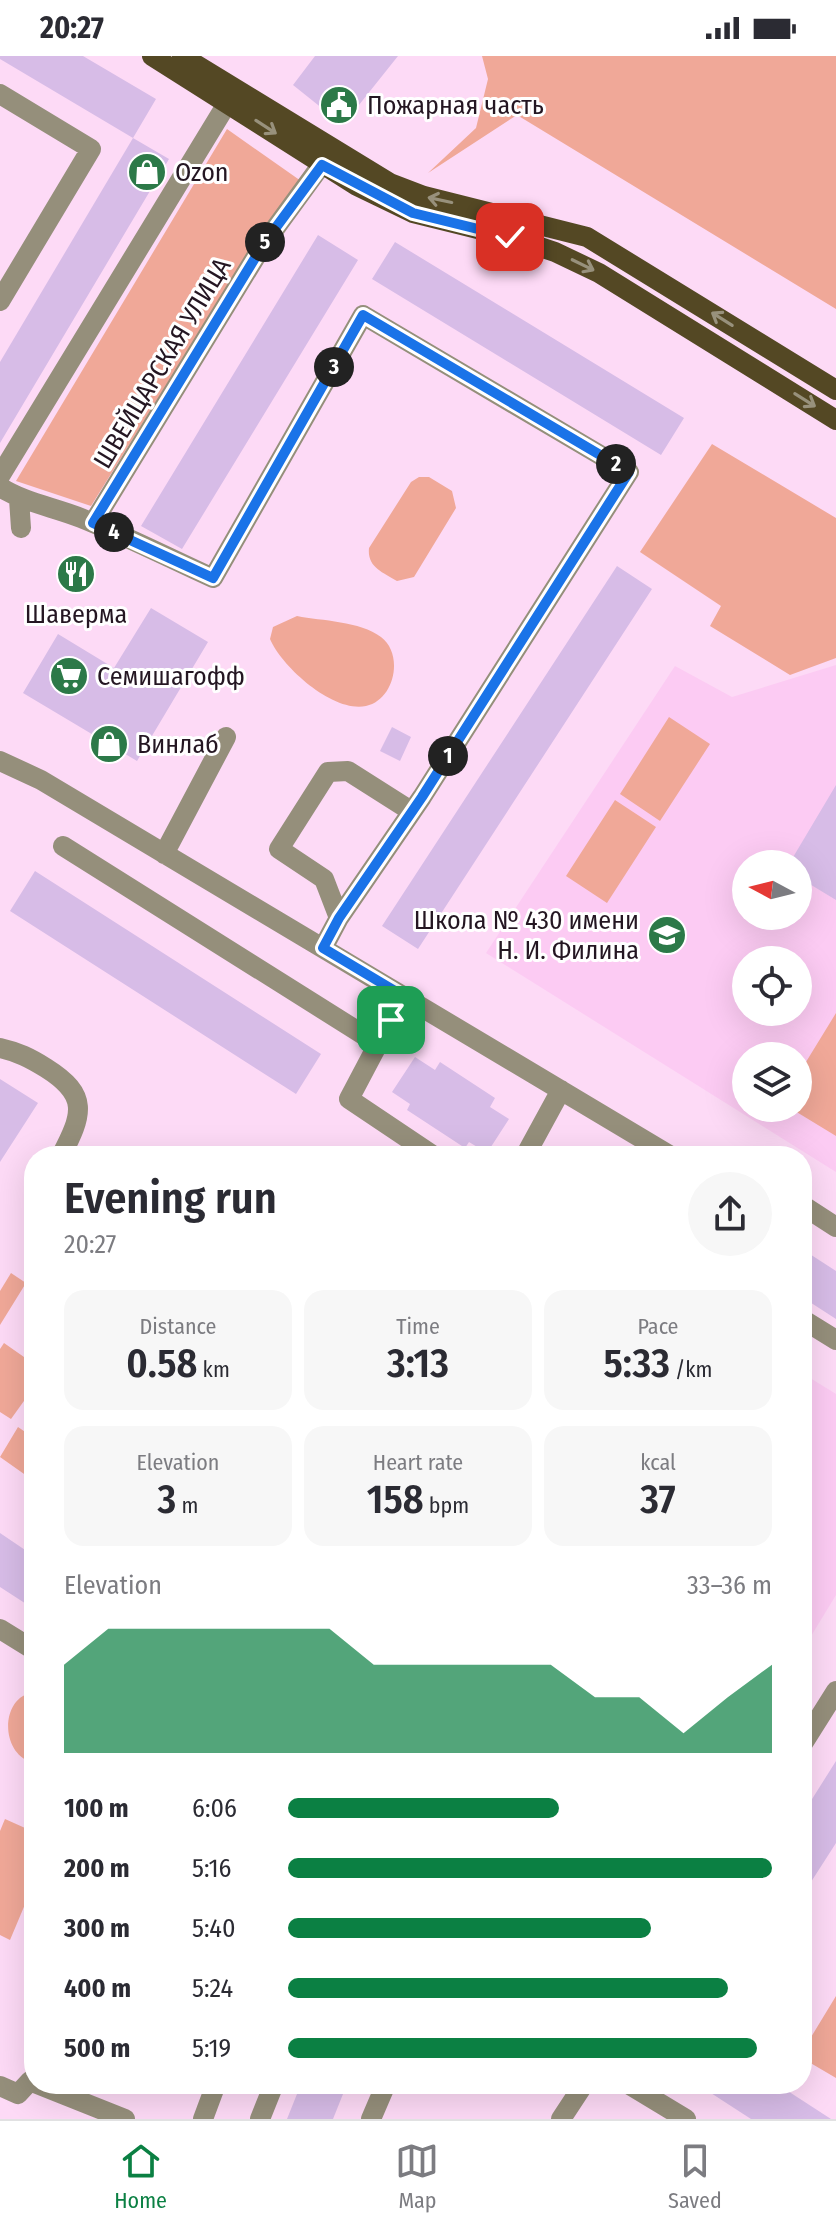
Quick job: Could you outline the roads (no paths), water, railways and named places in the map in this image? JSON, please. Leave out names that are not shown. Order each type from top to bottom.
[{"type":"main road","points":[[152,56],[328,157],[390,183],[424,196],[587,237],[836,390]]},
{"type":"main road","points":[[182,56],[413,213],[525,242],[599,273],[836,420]]},
{"type":"street","points":[[0,94],[91,149],[0,301]]},
{"type":"street","points":[[0,476],[228,102]]},
{"type":"street","name":"ШВЕЙЦАРСКАЯ УЛИЦА","points":[[93,523],[263,245],[328,157]]},
{"type":"street","points":[[0,487],[19,499],[52,507],[93,523],[213,578],[363,315],[629,472],[339,918],[323,948]]},
{"type":"street","points":[[19,499],[21,528]]},
{"type":"street","points":[[164,854],[226,737]]},
{"type":"street","points":[[0,761],[41,780],[654,1146]]},
{"type":"street","points":[[339,918],[324,879],[279,849],[328,772],[348,771],[411,811]]},
{"type":"street","points":[[289,794],[306,807]]},
{"type":"street","points":[[63,846],[378,1044]]},
{"type":"street","points":[[405,997],[349,1099],[419,1146]]},
{"type":"street","points":[[0,1048],[22,1053],[65,1081],[76,1093],[80,1107],[74,1132],[66,1146]]},
{"type":"street","points":[[530,1146],[561,1090]]},
{"type":"street","points":[[812,1211],[836,1227]]},
{"type":"street","points":[[812,1325],[836,1340]]},
{"type":"street","points":[[0,1629],[24,1644]]},
{"type":"street","points":[[812,1729],[836,1691]]},
{"type":"street","points":[[0,2086],[18,2094],[24,2089]]},
{"type":"street","points":[[67,2094],[125,2119]]},
{"type":"street","points":[[203,2119],[212,2094]]},
{"type":"street","points":[[260,2119],[270,2094]]},
{"type":"street","points":[[371,2119],[382,2094]]},
{"type":"street","points":[[561,2119],[576,2094]]},
{"type":"street","points":[[645,2094],[686,2119]]},
{"type":"place","name":"Пожарная часть","points":[[339,105]]},
{"type":"place","name":"Ozon","points":[[147,172]]},
{"type":"place","name":"Шаверма","points":[[76,574]]},
{"type":"place","name":"Семишагофф","points":[[69,676]]},
{"type":"place","name":"Винлаб","points":[[109,744]]},
{"type":"place","name":"Школа № 430 имени Н. И. Филина","points":[[667,935]]}]
